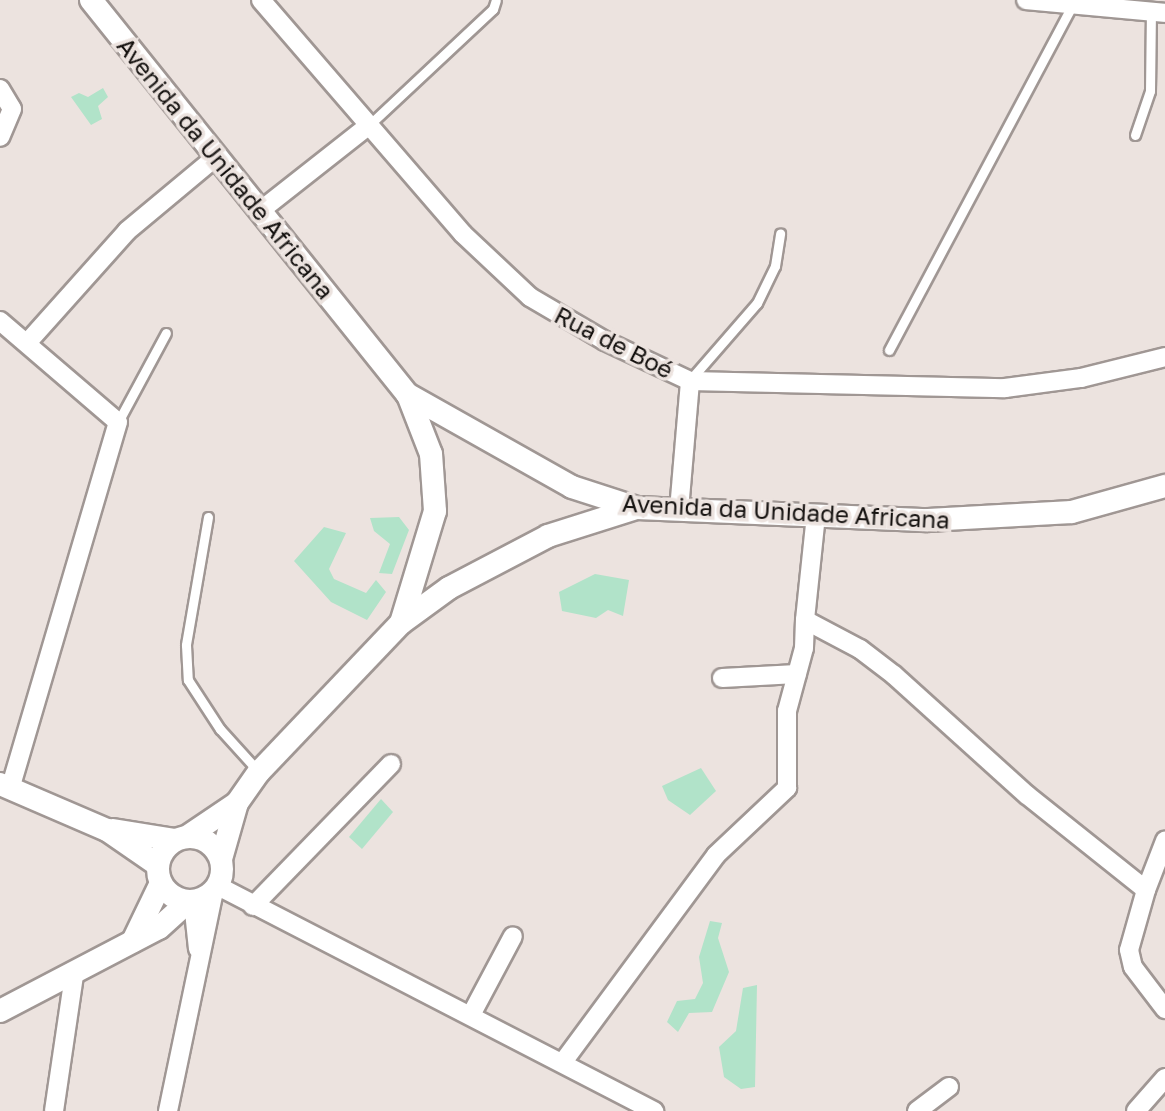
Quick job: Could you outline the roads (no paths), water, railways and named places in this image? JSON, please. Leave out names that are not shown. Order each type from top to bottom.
[{"type":"street","name":"Avenida da Unidade Africana","points":[[91,0],[407,394],[572,487],[637,508],[982,520],[1072,512],[1165,486]]},
{"type":"street","name":"Rua de Boé","points":[[261,0],[463,234],[530,297],[605,341],[690,381],[1005,388],[1081,378],[1165,357]]},
{"type":"street","points":[[1026,0],[1158,12]]},
{"type":"street","points":[[0,89],[12,109],[0,137]]},
{"type":"street","points":[[260,211],[368,126]]},
{"type":"street","points":[[27,343],[127,231],[217,156]]},
{"type":"street","points":[[0,321],[118,422],[5,786],[107,830],[159,874],[175,898],[190,902]]},
{"type":"street","points":[[679,510],[690,381]]},
{"type":"street","points":[[401,623],[435,511],[431,454],[407,394]]},
{"type":"street","points":[[168,1111],[221,859],[237,803],[259,772],[401,623],[449,588],[548,536],[637,508]]},
{"type":"street","points":[[563,1062],[716,855],[787,788],[787,711],[797,674],[805,620],[816,515]]},
{"type":"street","points":[[805,620],[860,649],[894,675],[1027,795],[1146,890]]},
{"type":"street","points":[[722,678],[797,674]]},
{"type":"street","points":[[253,906],[391,764]]},
{"type":"street","points":[[133,941],[159,874],[181,838],[237,803]]},
{"type":"street","points":[[107,830],[205,840],[221,859]]},
{"type":"street","points":[[1165,841],[1146,890],[1129,950],[1133,967],[1165,1009]]},
{"type":"street","points":[[216,888],[471,1015],[654,1111]]},
{"type":"street","points":[[0,1011],[74,976],[159,928],[190,902],[216,888]]},
{"type":"street","points":[[190,902],[200,956]]},
{"type":"street","points":[[471,1015],[513,936]]},
{"type":"street","points":[[54,1111],[74,976]]},
{"type":"street","points":[[1136,1111],[1165,1078]]},
{"type":"street","points":[[917,1111],[949,1087]]},
{"type":"lane","points":[[368,126],[493,9],[496,0]]},
{"type":"lane","points":[[889,350],[1073,4]]},
{"type":"lane","points":[[1135,135],[1150,91],[1158,12]]},
{"type":"lane","points":[[690,381],[757,303],[775,266],[780,233]]},
{"type":"lane","points":[[118,422],[166,333]]},
{"type":"lane","points":[[208,517],[186,645],[188,680],[220,729],[259,772]]}]
